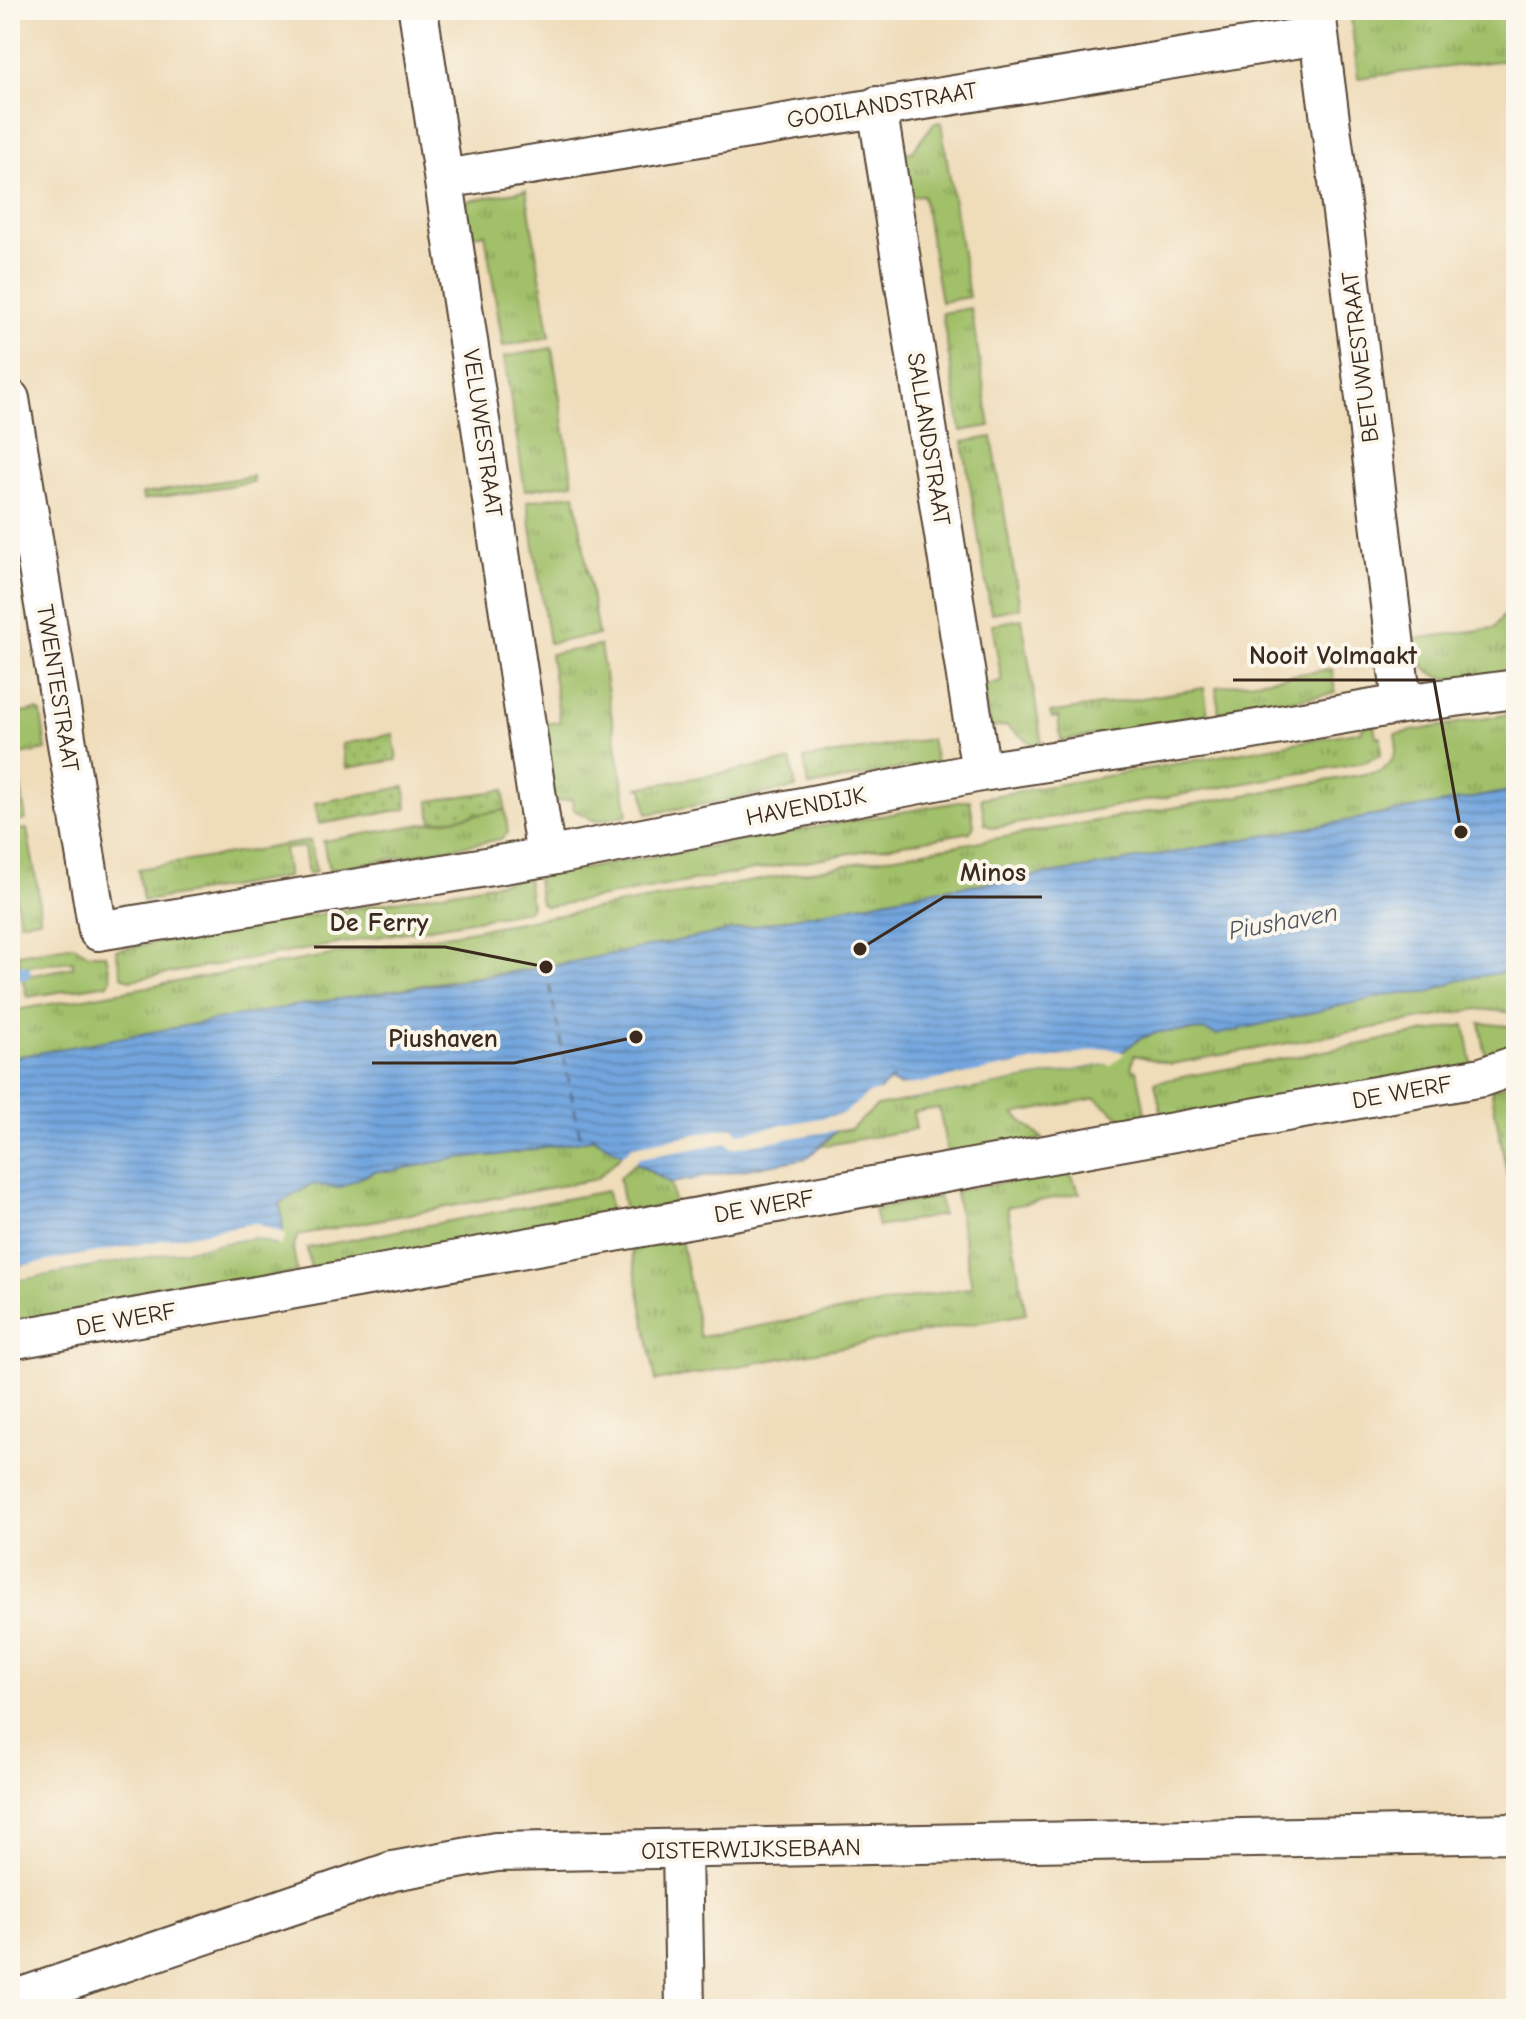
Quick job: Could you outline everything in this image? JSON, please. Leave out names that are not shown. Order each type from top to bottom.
[{"type":"street","name":"VELUWESTRAAT","points":[[418,10],[546,857]]},
{"type":"street","name":"GOOILANDSTRAAT","points":[[445,179],[877,106],[1317,22]]},
{"type":"street","name":"BETUWESTRAAT","points":[[1317,22],[1402,704]]},
{"type":"street","name":"SALLANDSTRAAT","points":[[877,106],[981,772]]},
{"type":"street","name":"TWENTESTRAAT","points":[[10,399],[16,468],[98,931]]},
{"type":"street","name":"HAVENDIJK","points":[[98,931],[546,857],[981,772],[1402,704],[1516,689]]},
{"type":"street","name":"DE WERF","points":[[10,1340],[1482,1077],[1516,1065]]},
{"type":"street","name":"OISTERWIJKSEBAAN","points":[[10,2001],[393,1871],[496,1852],[1516,1833]]},
{"type":"street","points":[[682,1850],[685,2009]]},
{"type":"green space","points":[[1350,10],[1508,10],[1514,59],[1358,78]]},
{"type":"green space","points":[[941,122],[969,297],[941,302],[923,195],[904,198],[897,153],[912,152],[934,123]]},
{"type":"green space","points":[[526,190],[550,337],[503,346],[485,233],[467,237],[465,209],[468,201]]},
{"type":"green space","points":[[971,308],[990,426],[961,431],[942,313]]},
{"type":"green space","points":[[552,348],[573,483],[525,490],[504,357]]},
{"type":"green space","points":[[992,437],[1020,608],[991,613],[963,442]]},
{"type":"green space","points":[[253,476],[253,482],[143,500],[142,494]]},
{"type":"green space","points":[[575,494],[598,635],[549,643],[527,501]]},
{"type":"green space","points":[[1516,610],[1516,669],[1452,679],[1439,677],[1428,670],[1419,658],[1413,639],[1494,628],[1507,611]]},
{"type":"green space","points":[[1022,619],[1042,743],[1032,744],[1006,726],[990,728],[983,685],[1002,682],[992,624]]},
{"type":"green space","points":[[600,646],[628,815],[595,821],[574,810],[572,799],[553,802],[541,724],[560,722],[550,654]]},
{"type":"green space","points":[[1332,669],[1335,693],[1219,713],[1216,687]]},
{"type":"green space","points":[[1204,688],[1208,715],[1061,741],[1058,717],[1052,718],[1050,713]]},
{"type":"green space","points":[[37,710],[41,713],[46,750],[16,756],[26,820],[10,822],[10,715]]},
{"type":"green space","points":[[1516,713],[1516,790],[1082,869],[930,891],[546,967],[427,984],[10,1058],[10,1011],[1382,771],[1394,755],[1395,734]]},
{"type":"green space","points":[[1374,725],[1376,737],[1381,736],[1381,755],[1364,762],[993,828],[985,824],[981,798],[1362,731],[1361,727]]},
{"type":"green space","points":[[393,734],[397,760],[346,768],[342,744]]},
{"type":"green space","points":[[931,739],[936,762],[809,786],[804,759]]},
{"type":"green space","points":[[791,761],[796,788],[647,814],[643,788],[637,788]]},
{"type":"green space","points":[[405,787],[407,809],[319,824],[315,803]]},
{"type":"green space","points":[[504,790],[505,810],[432,822],[429,801]]},
{"type":"green space","points":[[970,800],[974,826],[970,832],[546,907],[541,903],[536,877]]},
{"type":"green space","points":[[505,810],[508,833],[501,839],[329,870],[323,841]]},
{"type":"green space","points":[[27,829],[40,919],[20,922],[10,863],[10,831]]},
{"type":"green space","points":[[310,841],[316,872],[308,874],[304,847],[284,849],[288,877],[143,901],[138,869]]},
{"type":"green space","points":[[527,878],[531,906],[527,911],[130,980],[122,976],[116,950]]},
{"type":"green space","points":[[74,945],[89,954],[106,954],[111,978],[108,984],[27,997],[22,977],[73,967],[73,961],[20,967],[18,954]]},
{"type":"green space","points":[[1516,970],[1516,1013],[1478,1009],[1171,1064],[1134,1055],[1131,1069],[1137,1071],[1147,1123],[1128,1124],[1096,1098],[1014,1114],[1043,1139],[948,1157],[939,1108],[913,1112],[916,1129],[822,1146],[836,1131],[851,1129],[877,1106],[1106,1064],[1139,1039],[1159,1032],[1205,1030],[1392,994],[1427,993],[1459,980]]},
{"type":"green space","points":[[1480,1023],[1516,1027],[1516,1054],[1487,1063]]},
{"type":"green space","points":[[1465,1025],[1472,1065],[1163,1122],[1155,1082]]},
{"type":"green space","points":[[1516,1082],[1516,1154],[1507,1174],[1491,1089]]},
{"type":"green space","points":[[591,1137],[623,1154],[596,1179],[298,1235],[293,1248],[297,1272],[10,1324],[10,1281],[255,1237],[277,1245],[283,1230],[280,1203],[312,1184],[339,1188],[375,1171],[498,1155]]},
{"type":"green space","points":[[635,1163],[671,1184],[674,1204],[625,1213],[619,1178]]},
{"type":"green space","points":[[1064,1172],[1072,1177],[1080,1193],[1007,1207],[1026,1314],[656,1381],[631,1249],[681,1240],[700,1337],[972,1287],[955,1191]]},
{"type":"green space","points":[[607,1191],[611,1216],[311,1270],[307,1248]]},
{"type":"green space","points":[[939,1197],[942,1215],[878,1227],[874,1209]]},
{"type":"water","name":"Piushaven","points":[[1516,790],[1516,970],[1459,980],[1427,993],[1392,994],[1216,1035],[1205,1030],[1159,1032],[1139,1039],[1106,1064],[907,1100],[907,1089],[891,1082],[893,1078],[807,1158],[671,1183],[591,1136],[591,1139],[498,1155],[375,1171],[339,1188],[312,1184],[280,1203],[283,1230],[277,1245],[254,1237],[10,1281],[10,1058],[293,1006],[546,967],[930,891],[1082,869]]},
{"type":"pier","points":[[1107,1048],[1125,1053],[1111,1065],[907,1100],[903,1100],[903,1092],[893,1088]]},
{"type":"pier","points":[[886,1090],[843,1129],[732,1148],[727,1143],[639,1158],[632,1165],[620,1157],[633,1146],[733,1127],[739,1133],[843,1114],[869,1093]]},
{"type":"pier","points":[[255,1223],[286,1234],[281,1246],[254,1237],[10,1281],[10,1268]]},
{"type":"waterway","points":[[10,973],[24,972]]},
{"type":"ferry route","points":[[546,967],[581,1141]]},
{"type":"place","name":"Nooit Volmaakt","points":[[1461,832]]},
{"type":"place","name":"Minos","points":[[860,949]]},
{"type":"place","name":"De Ferry","points":[[546,967]]},
{"type":"place","name":"Piushaven","points":[[636,1037]]}]
